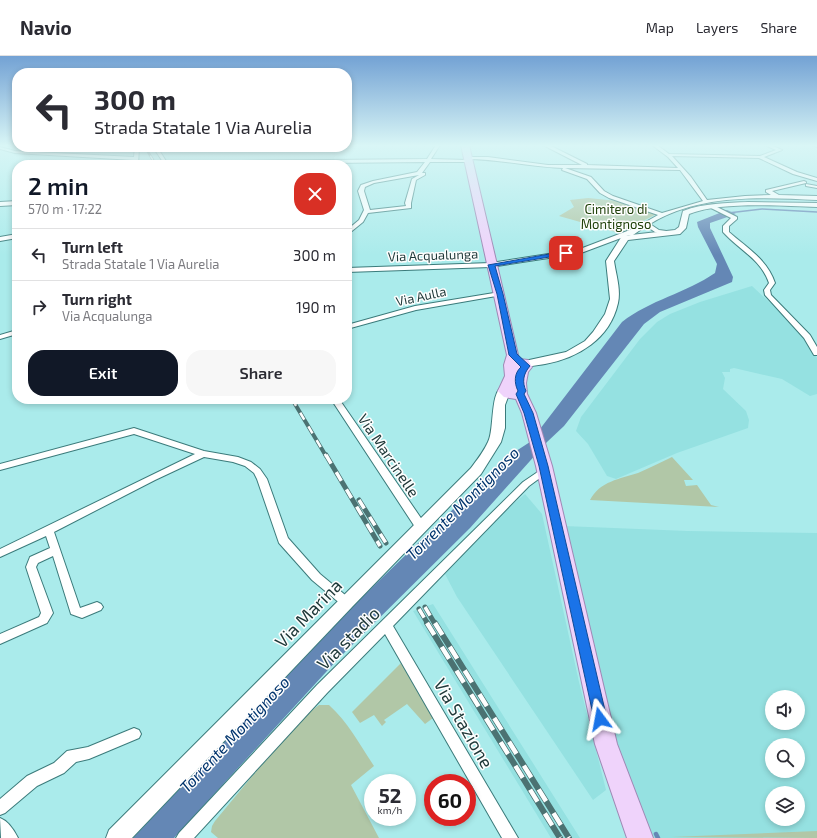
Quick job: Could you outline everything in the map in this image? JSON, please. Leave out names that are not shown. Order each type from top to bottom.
[{"type":"main road","points":[[473,181],[491,265],[518,363],[510,365],[512,370],[512,396],[533,431],[544,468],[606,744],[626,803],[640,838]]},
{"type":"main road","name":"Via Marina","points":[[117,838],[346,602],[476,471],[494,442],[512,396]]},
{"type":"street","points":[[352,229],[361,221],[366,212],[366,204],[361,191],[363,186],[376,181]]},
{"type":"street","points":[[366,212],[409,207],[408,203],[413,181]]},
{"type":"street","points":[[592,181],[602,192],[616,199],[663,215]]},
{"type":"street","points":[[691,181],[706,202]]},
{"type":"street","points":[[780,197],[768,190],[806,184],[817,184]]},
{"type":"street","points":[[780,197],[784,193],[806,184],[817,188]]},
{"type":"street","points":[[781,188],[789,191]]},
{"type":"street","points":[[518,363],[566,356],[583,348],[598,333],[608,318],[615,296],[610,261],[625,238],[663,215],[682,207],[706,202],[780,197],[817,198]]},
{"type":"street","points":[[0,204],[12,203]]},
{"type":"street","points":[[625,238],[680,231],[688,211],[781,204],[817,205]]},
{"type":"street","points":[[715,208],[735,219],[726,226],[726,232],[747,249],[768,271],[772,283],[767,290],[768,295],[806,337],[817,353]]},
{"type":"street","points":[[647,224],[658,231],[672,233]]},
{"type":"street","name":"Via Acqualunga","points":[[352,270],[491,265],[581,251],[636,230]]},
{"type":"street","points":[[0,239],[12,237]]},
{"type":"street","name":"Via Aulla","points":[[352,326],[415,308],[500,294]]},
{"type":"street","points":[[0,337],[12,333]]},
{"type":"street","name":"Via Marcinelle","points":[[338,404],[421,526]]},
{"type":"street","points":[[0,467],[134,431],[204,454],[235,459],[248,464],[257,471],[262,479],[283,540],[316,577],[346,602]]},
{"type":"street","points":[[0,553],[49,531],[142,483],[204,454]]},
{"type":"street","name":"Via stadio","points":[[184,838],[322,689],[526,484],[544,468]]},
{"type":"street","points":[[49,531],[75,611],[82,613],[97,607]]},
{"type":"street","points":[[0,639],[43,620],[47,612],[31,567],[34,560],[56,550]]},
{"type":"street","name":"Via Stazione","points":[[386,625],[510,838]]},
{"type":"street","points":[[0,808],[32,781],[59,768],[72,756],[89,753],[134,734]]},
{"type":"street","points":[[0,825],[10,838]]},
{"type":"shaded area","points":[[752,286],[780,312],[803,338],[817,358],[817,394],[810,396],[782,379],[734,368],[730,369],[730,372],[722,372],[725,378],[723,389],[746,411],[749,420],[748,428],[677,453],[616,479],[607,476],[588,444],[576,431],[581,417],[640,339],[657,322],[670,314],[700,302]]},
{"type":"shaded area","points":[[525,494],[542,514],[579,682],[606,790],[593,800],[457,597],[445,574],[499,516]]},
{"type":"shaded area","points":[[564,526],[688,531],[817,533],[817,838],[653,838],[619,767]]},
{"type":"shaded area","points":[[433,604],[580,838],[551,838],[413,611]]},
{"type":"green space","name":"Cimitero di Montignoso","points":[[588,198],[618,201],[657,214],[619,233],[559,216],[574,207],[570,200]]},
{"type":"green space","points":[[672,457],[693,480],[684,480],[686,486],[697,485],[711,505],[719,507],[590,500],[599,489],[605,485],[638,473]]},
{"type":"green space","points":[[401,663],[433,718],[425,724],[407,704],[384,720],[386,722],[382,726],[374,715],[360,723],[352,712]]},
{"type":"green space","points":[[319,705],[329,705],[353,734],[374,766],[351,785],[364,810],[364,826],[373,826],[379,838],[218,838],[211,832],[215,821],[298,721]]},
{"type":"green space","points":[[817,831],[817,838],[671,837]]},
{"type":"water","points":[[727,210],[736,214],[710,223],[710,228],[733,277],[732,282],[660,312],[644,324],[564,426],[547,442],[470,528],[337,660],[174,838],[133,838],[355,604],[507,457],[530,442],[622,322],[644,308],[692,286],[715,273],[717,264],[698,227],[697,222]]},
{"type":"waterway","name":"Torrente Montignoso","points":[[728,213],[762,209],[817,212]]},
{"type":"waterway","points":[[656,834],[658,838]]},
{"type":"railway","points":[[295,404],[326,456]]},
{"type":"railway","points":[[326,455],[380,546]]},
{"type":"railway","points":[[359,500],[386,543]]},
{"type":"railway","points":[[425,607],[435,624]]},
{"type":"railway","points":[[419,609],[428,624]]},
{"type":"railway","points":[[427,623],[560,838]]},
{"type":"railway","points":[[435,623],[569,838]]},
{"type":"route","points":[[566,253],[491,265],[500,294],[513,355],[520,362],[526,365],[522,370],[518,386],[522,391],[520,394],[529,413],[544,466],[600,719]]}]
